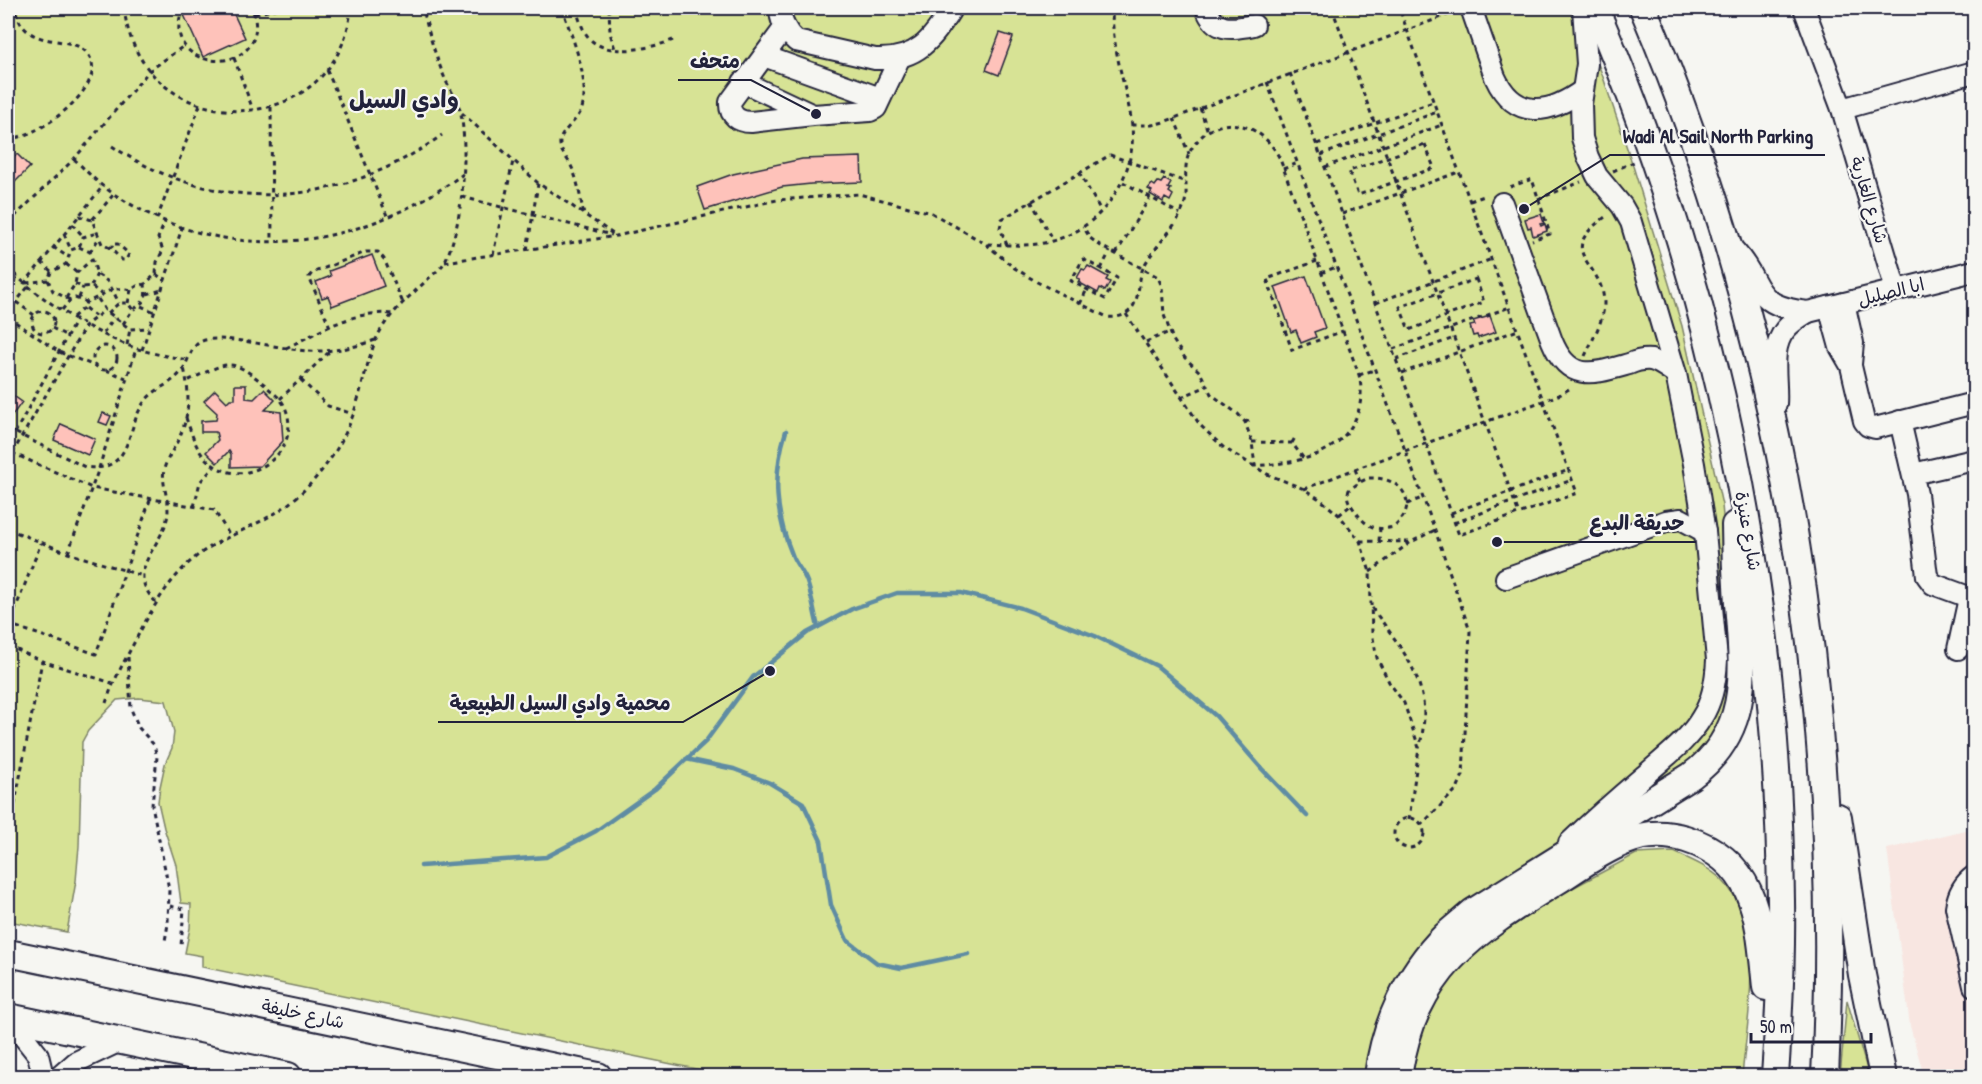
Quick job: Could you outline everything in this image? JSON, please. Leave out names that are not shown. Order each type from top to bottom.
[{"type":"main road","name":"شارع عنيزة","points":[[1595,8],[1653,156],[1686,258],[1720,384],[1759,593],[1777,777],[1781,902],[1780,996],[1775,1077]]},
{"type":"main road","points":[[1643,8],[1689,124],[1729,244],[1773,416],[1796,538],[1808,620],[1822,766],[1827,863],[1828,952],[1825,1077]]},
{"type":"main road","points":[[1378,1077],[1385,1040],[1395,1012],[1407,987],[1444,937],[1473,912],[1702,768],[1720,748],[1730,731],[1740,701],[1742,671],[1734,516],[1739,477]]},
{"type":"main road","points":[[1822,766],[1842,834],[1862,975],[1883,1077]]},
{"type":"main road","points":[[1398,1077],[1404,1045],[1413,1019],[1426,993],[1453,955],[1468,941],[1500,916],[1607,850],[1647,835],[1664,834],[1700,844],[1719,855],[1741,875],[1749,888],[1761,933],[1775,1077]]},
{"type":"main road","name":"شارع خليفة","points":[[8,953],[598,1077]]},
{"type":"main road","points":[[8,1017],[288,1077]]},
{"type":"street","points":[[780,8],[780,16],[788,34],[796,41],[875,59],[900,57],[911,53],[929,41],[947,9]]},
{"type":"street","points":[[1206,8],[1212,20],[1223,27],[1231,29],[1253,21],[1226,19],[1217,8]]},
{"type":"street","points":[[1544,867],[1600,813],[1689,735],[1707,709],[1714,687],[1717,660],[1705,532],[1676,374],[1631,222],[1622,206],[1597,176],[1584,148],[1580,117],[1587,64],[1583,8]]},
{"type":"street","name":"شارع الغارية","points":[[1804,8],[1842,109],[1896,290]]},
{"type":"street","points":[[1464,9],[1495,77],[1510,100],[1524,108],[1540,109],[1567,102],[1583,90]]},
{"type":"street","points":[[741,86],[785,27]]},
{"type":"street","points":[[764,56],[880,98]]},
{"type":"street","points":[[741,86],[748,107],[772,119],[870,111],[876,108],[900,57]]},
{"type":"street","points":[[1842,109],[1974,72]]},
{"type":"street","points":[[741,86],[813,115]]},
{"type":"street","points":[[1498,205],[1560,358],[1576,370],[1596,373],[1646,360],[1656,362],[1676,374]]},
{"type":"street","name":"ابا الصليل","points":[[1729,244],[1745,262],[1765,298],[1789,310],[1808,312],[1974,271]]},
{"type":"street","points":[[1837,305],[1840,347],[1851,366],[1866,424],[1875,428],[1974,403]]},
{"type":"street","name":"ابا الصليل","points":[[1773,416],[1776,402],[1777,348],[1780,338],[1792,323],[1808,312]]},
{"type":"street","points":[[1900,422],[1913,474],[1927,576],[1934,584],[1972,598],[1958,649]]},
{"type":"street","points":[[1913,474],[1974,460]]},
{"type":"street","points":[[1506,579],[1666,520],[1681,519],[1705,532]]},
{"type":"street","points":[[1974,876],[1964,885],[1958,895],[1956,907],[1974,986]]},
{"type":"street","points":[[8,1017],[38,1055],[43,1077]]},
{"type":"street","points":[[60,1077],[76,1062],[120,1041]]},
{"type":"path","points":[[8,140],[34,131],[62,114],[84,91],[93,72],[92,61],[86,52],[76,46],[36,36],[22,25],[15,8]]},
{"type":"path","points":[[124,8],[132,42],[149,71],[170,90],[200,105],[217,110],[253,110],[271,107],[292,98],[310,85],[326,69],[338,51],[346,31],[351,8]]},
{"type":"path","points":[[183,8],[179,28],[185,45],[199,57],[226,61],[248,47],[252,39],[255,22],[252,8]]},
{"type":"path","points":[[254,14],[279,8]]},
{"type":"path","points":[[423,8],[446,81],[461,112],[538,183],[616,236]]},
{"type":"path","points":[[562,8],[579,62],[584,96],[581,111],[560,142],[577,181],[584,215]]},
{"type":"path","points":[[576,8],[584,29],[598,45],[615,49],[650,48],[673,40]]},
{"type":"path","points":[[609,8],[610,33],[615,49]]},
{"type":"path","points":[[986,244],[1035,245],[1053,241],[1083,226],[1101,211],[1123,182],[1130,160],[1132,125],[1114,44],[1112,8]]},
{"type":"path","points":[[1332,8],[1519,514]]},
{"type":"path","points":[[1290,74],[1393,349],[1459,535],[1577,493],[1399,8]]},
{"type":"path","points":[[1132,125],[1152,125],[1174,118],[1464,9]]},
{"type":"path","points":[[8,223],[74,159],[149,71],[185,45]]},
{"type":"path","points":[[234,58],[253,110]]},
{"type":"path","points":[[326,69],[388,218]]},
{"type":"path","points":[[1268,82],[1435,530],[1470,631],[1463,775],[1457,789],[1421,825]]},
{"type":"path","points":[[1316,144],[1433,102]]},
{"type":"path","points":[[157,219],[200,105]]},
{"type":"path","points":[[271,107],[272,242]]},
{"type":"path","points":[[1200,108],[1208,132]]},
{"type":"path","points":[[106,703],[112,683],[156,602],[171,582],[188,564],[208,549],[292,501],[318,476],[338,446],[353,414],[375,340],[403,303],[445,262],[457,226],[462,197],[464,173],[461,112]]},
{"type":"path","points":[[1321,155],[1437,112]]},
{"type":"path","points":[[1174,118],[1189,154]]},
{"type":"path","points":[[1325,167],[1442,124]]},
{"type":"path","points":[[445,262],[616,236],[777,200],[859,194],[932,213],[986,244],[1012,267],[1037,282],[1107,317],[1114,318],[1126,313],[1136,301],[1137,288],[1144,268],[1180,214],[1186,194],[1186,163],[1198,141],[1208,132],[1228,125],[1251,128],[1271,144],[1283,168],[1361,385],[1359,412],[1350,430],[1334,446],[1304,459],[1254,466]]},
{"type":"path","points":[[112,147],[149,168],[222,192],[271,195],[322,190],[370,176],[408,158],[442,135]]},
{"type":"path","points":[[1425,144],[1434,168],[1358,195],[1349,171],[1387,158],[1425,144]]},
{"type":"path","points":[[1007,245],[1000,228],[1002,219],[1110,155],[1130,160],[1185,182]]},
{"type":"path","points":[[74,159],[114,194],[157,219],[225,238],[272,242],[346,232],[388,218],[442,189],[464,173]]},
{"type":"path","points":[[493,255],[513,161]]},
{"type":"path","points":[[1283,168],[1298,163]]},
{"type":"path","points":[[1079,172],[1101,211]]},
{"type":"path","points":[[1342,214],[1460,172]]},
{"type":"path","points":[[1123,182],[1180,214]]},
{"type":"path","points":[[527,250],[538,183]]},
{"type":"path","points":[[24,284],[103,186]]},
{"type":"path","points":[[92,220],[114,194]]},
{"type":"path","points":[[462,197],[616,236]]},
{"type":"path","points":[[1116,254],[1150,197]]},
{"type":"path","points":[[1031,201],[1053,241]]},
{"type":"path","points":[[1304,489],[1544,401],[1572,387],[1576,370],[1603,314],[1604,303],[1600,288],[1583,256],[1582,242],[1592,228],[1622,206]]},
{"type":"path","points":[[79,216],[92,220]]},
{"type":"path","points":[[92,220],[103,246],[110,248],[122,260],[129,258],[129,254],[118,244],[110,248]]},
{"type":"path","points":[[90,252],[79,247],[71,250],[66,264],[51,272],[48,280],[53,291],[68,299],[79,298],[86,302],[97,299],[101,294],[112,289],[131,290],[146,284],[156,274],[157,262],[163,250],[159,238],[165,222]]},
{"type":"path","points":[[72,224],[83,237]]},
{"type":"path","points":[[1083,226],[1090,238],[1154,273],[1160,280],[1164,315],[1169,332],[1185,358],[1202,376],[1210,394],[1238,414],[1245,422],[1252,442],[1254,466]]},
{"type":"path","points":[[142,350],[183,228]]},
{"type":"path","points":[[83,237],[97,233]]},
{"type":"path","points":[[64,234],[71,250]]},
{"type":"path","points":[[79,247],[83,237]]},
{"type":"path","points":[[99,238],[90,252],[92,259],[97,274],[106,281],[119,303]]},
{"type":"path","points":[[53,247],[68,257]]},
{"type":"path","points":[[1101,269],[1110,250]]},
{"type":"path","points":[[330,327],[309,277],[312,273],[366,252],[378,252],[384,259],[403,303]]},
{"type":"path","points":[[62,310],[75,284],[77,273],[92,259]]},
{"type":"path","points":[[1083,259],[1101,269],[1117,278],[1105,299],[1071,280],[1083,259]]},
{"type":"path","points":[[1375,304],[1491,259]]},
{"type":"path","points":[[1317,261],[1267,279],[1292,350],[1343,331]]},
{"type":"path","points":[[41,262],[51,272]]},
{"type":"path","points":[[66,264],[77,273]]},
{"type":"path","points":[[1321,273],[1336,267]]},
{"type":"path","points":[[8,268],[28,287],[86,325],[136,349],[188,360]]},
{"type":"path","points":[[91,286],[97,274]]},
{"type":"path","points":[[156,274],[165,281]]},
{"type":"path","points":[[8,288],[16,277]]},
{"type":"path","points":[[1476,279],[1484,302],[1409,330],[1400,307],[1437,293],[1476,279]]},
{"type":"path","points":[[24,284],[48,280]]},
{"type":"path","points":[[75,284],[83,287],[91,286],[101,294]]},
{"type":"path","points":[[123,324],[133,310],[141,306],[147,294],[146,284]]},
{"type":"path","points":[[8,312],[28,287]]},
{"type":"path","points":[[79,298],[83,287]]},
{"type":"path","points":[[1080,304],[1087,289]]},
{"type":"path","points":[[131,290],[128,303],[133,310]]},
{"type":"path","points":[[147,294],[162,290]]},
{"type":"path","points":[[97,299],[106,311],[130,329],[149,328]]},
{"type":"path","points":[[16,302],[34,315]]},
{"type":"path","points":[[15,433],[59,352],[74,318],[84,308],[86,302]]},
{"type":"path","points":[[8,461],[86,325],[95,316],[119,303],[128,303]]},
{"type":"path","points":[[141,306],[155,312]]},
{"type":"path","points":[[1393,349],[1510,307]]},
{"type":"path","points":[[84,308],[95,316]]},
{"type":"path","points":[[41,310],[50,312],[54,320],[52,328],[45,333],[36,331],[32,324],[34,315],[41,310]]},
{"type":"path","points":[[1126,313],[1181,398],[1200,425],[1212,437],[1254,466],[1281,481],[1304,489],[1321,500],[1339,515],[1360,541],[1370,572],[1372,633],[1377,658],[1389,682],[1404,703],[1419,748]]},
{"type":"path","points":[[286,348],[364,314],[394,314]]},
{"type":"path","points":[[8,317],[68,357],[126,378]]},
{"type":"path","points":[[103,333],[114,318]]},
{"type":"path","points":[[52,328],[67,336]]},
{"type":"path","points":[[127,345],[130,329]]},
{"type":"path","points":[[1401,373],[1518,330]]},
{"type":"path","points":[[1145,343],[1169,332]]},
{"type":"path","points":[[1396,359],[1454,338]]},
{"type":"path","points":[[8,429],[85,467],[99,468],[109,465],[122,456],[141,407],[157,389],[172,381],[184,368],[194,346],[200,342],[211,339],[307,351],[332,350],[375,340]]},
{"type":"path","points":[[95,366],[93,355],[95,351],[99,347],[110,347],[117,355],[117,361],[110,369],[105,370]]},
{"type":"path","points":[[68,553],[99,468],[136,349]]},
{"type":"path","points":[[280,399],[332,350]]},
{"type":"path","points":[[186,418],[202,454],[215,466],[233,472],[250,472],[267,465],[281,450],[287,434],[287,417],[280,399],[245,369],[239,366],[223,365],[188,381]]},
{"type":"path","points":[[156,602],[146,590],[143,576],[144,565],[166,522],[165,469],[180,438],[186,418],[189,394],[184,368]]},
{"type":"path","points":[[1359,375],[1374,370]]},
{"type":"path","points":[[301,380],[328,406],[353,414]]},
{"type":"path","points":[[1181,398],[1206,387]]},
{"type":"path","points":[[1245,422],[1252,420]]},
{"type":"path","points":[[1292,443],[1296,436]]},
{"type":"path","points":[[1252,442],[1292,443]]},
{"type":"path","points":[[1292,443],[1304,459]]},
{"type":"path","points":[[12,453],[92,488],[214,510],[230,536]]},
{"type":"path","points":[[194,507],[200,482],[215,466]]},
{"type":"path","points":[[1354,469],[1360,482]]},
{"type":"path","points":[[1451,513],[1569,470]]},
{"type":"path","points":[[1407,504],[1400,487],[1393,481],[1374,478],[1360,482],[1347,493],[1348,501],[1364,523],[1380,528],[1391,528],[1397,525],[1407,504],[1422,498]]},
{"type":"path","points":[[1454,523],[1572,480]]},
{"type":"path","points":[[42,543],[8,626],[96,654],[150,500]]},
{"type":"path","points":[[1339,515],[1351,505]]},
{"type":"path","points":[[1379,541],[1380,528]]},
{"type":"path","points":[[8,529],[68,553],[143,576]]},
{"type":"path","points":[[1370,572],[1411,542],[1435,530]]},
{"type":"path","points":[[1360,541],[1411,542]]},
{"type":"path","points":[[1371,607],[1411,664],[1424,700],[1425,718],[1409,819]]},
{"type":"path","points":[[8,646],[42,661],[112,683]]},
{"type":"path","points":[[128,655],[131,709],[139,728],[156,750],[157,763],[152,806],[156,833],[168,874],[170,906],[165,941]]},
{"type":"path","points":[[8,840],[42,661]]},
{"type":"path","points":[[8,783],[17,787]]},
{"type":"path","points":[[1409,819],[1414,819],[1421,825],[1424,835],[1412,847],[1400,846],[1395,840],[1395,828],[1399,823],[1409,819]]},
{"type":"path","points":[[170,906],[184,909],[181,946]]},
{"type":"shaded area","points":[[1974,828],[1974,1076],[1924,1076],[1910,1026],[1887,849]]},
{"type":"green space","points":[[8,8],[1576,8],[1602,74],[1633,166],[1682,326],[1722,505],[1738,683],[1711,751],[1523,874],[1372,1076],[730,1076],[202,967],[202,956],[185,953],[190,928],[191,904],[181,903],[176,865],[158,802],[174,732],[166,701],[139,698],[117,700],[88,731],[82,742],[79,846],[76,881],[67,932],[8,921]]},
{"type":"green space","points":[[1674,852],[1717,875],[1736,899],[1745,922],[1751,974],[1742,1076],[1407,1076],[1418,1034],[1447,979],[1473,953],[1552,899],[1636,854]]},
{"type":"green space","points":[[1847,1000],[1869,1076],[1840,1076]]},
{"type":"building","points":[[202,8],[231,8],[245,38],[203,57],[184,15]]},
{"type":"building","points":[[1000,33],[1013,37],[999,75],[986,70]]},
{"type":"building","points":[[17,154],[30,167],[8,189],[8,163]]},
{"type":"building","points":[[861,157],[862,182],[782,187],[705,210],[697,187],[733,174],[802,159]]},
{"type":"building","points":[[1164,179],[1171,183],[1168,188],[1171,189],[1169,192],[1173,195],[1170,201],[1165,198],[1163,202],[1150,194],[1152,191],[1148,189],[1152,184],[1155,186]]},
{"type":"building","points":[[1541,214],[1544,223],[1540,224],[1541,226],[1545,224],[1547,231],[1533,236],[1531,227],[1528,228],[1525,219]]},
{"type":"building","points":[[372,255],[384,286],[332,306],[328,296],[322,298],[316,282],[331,276],[329,271]]},
{"type":"building","points":[[1088,266],[1108,277],[1106,280],[1110,282],[1105,291],[1100,288],[1098,293],[1078,282],[1080,279],[1077,278],[1082,269],[1085,270]]},
{"type":"building","points":[[1306,276],[1325,328],[1314,332],[1316,337],[1301,343],[1296,330],[1291,332],[1275,287]]},
{"type":"building","points":[[1490,316],[1496,332],[1478,338],[1477,335],[1473,336],[1470,326],[1475,325],[1473,321]]},
{"type":"building","points":[[235,385],[246,385],[246,398],[254,399],[264,389],[275,400],[265,410],[281,412],[283,441],[260,466],[231,467],[229,451],[217,463],[206,452],[218,440],[216,432],[201,432],[201,421],[216,420],[217,413],[204,401],[215,390],[227,402],[235,399]]},
{"type":"building","points":[[8,392],[22,402],[11,417],[8,415]]},
{"type":"building","points":[[103,413],[111,416],[107,425],[99,422]]},
{"type":"building","points":[[61,424],[95,439],[88,455],[54,440]]},
{"type":"waterway","points":[[786,431],[777,479],[779,510],[793,557],[807,582],[818,627]]},
{"type":"waterway","points":[[421,866],[546,857],[596,831],[655,789],[706,741],[753,677],[807,633],[852,609],[897,593],[961,593],[1021,608],[1095,636],[1157,666],[1216,716],[1307,816]]},
{"type":"waterway","points":[[686,759],[734,769],[770,783],[803,803],[821,841],[831,905],[847,940],[877,963],[901,968],[968,954]]},
{"type":"place","name":"متحف","points":[[816,114]]},
{"type":"place","name":"Wadi Al Sail North Parking","points":[[1524,209]]},
{"type":"place","name":"حديقة البدع","points":[[1497,542]]},
{"type":"place","name":"محمية وادي السيل الطبيعية","points":[[770,671]]},
{"type":"district","name":"وادي السيل","points":[[404,100]]}]
